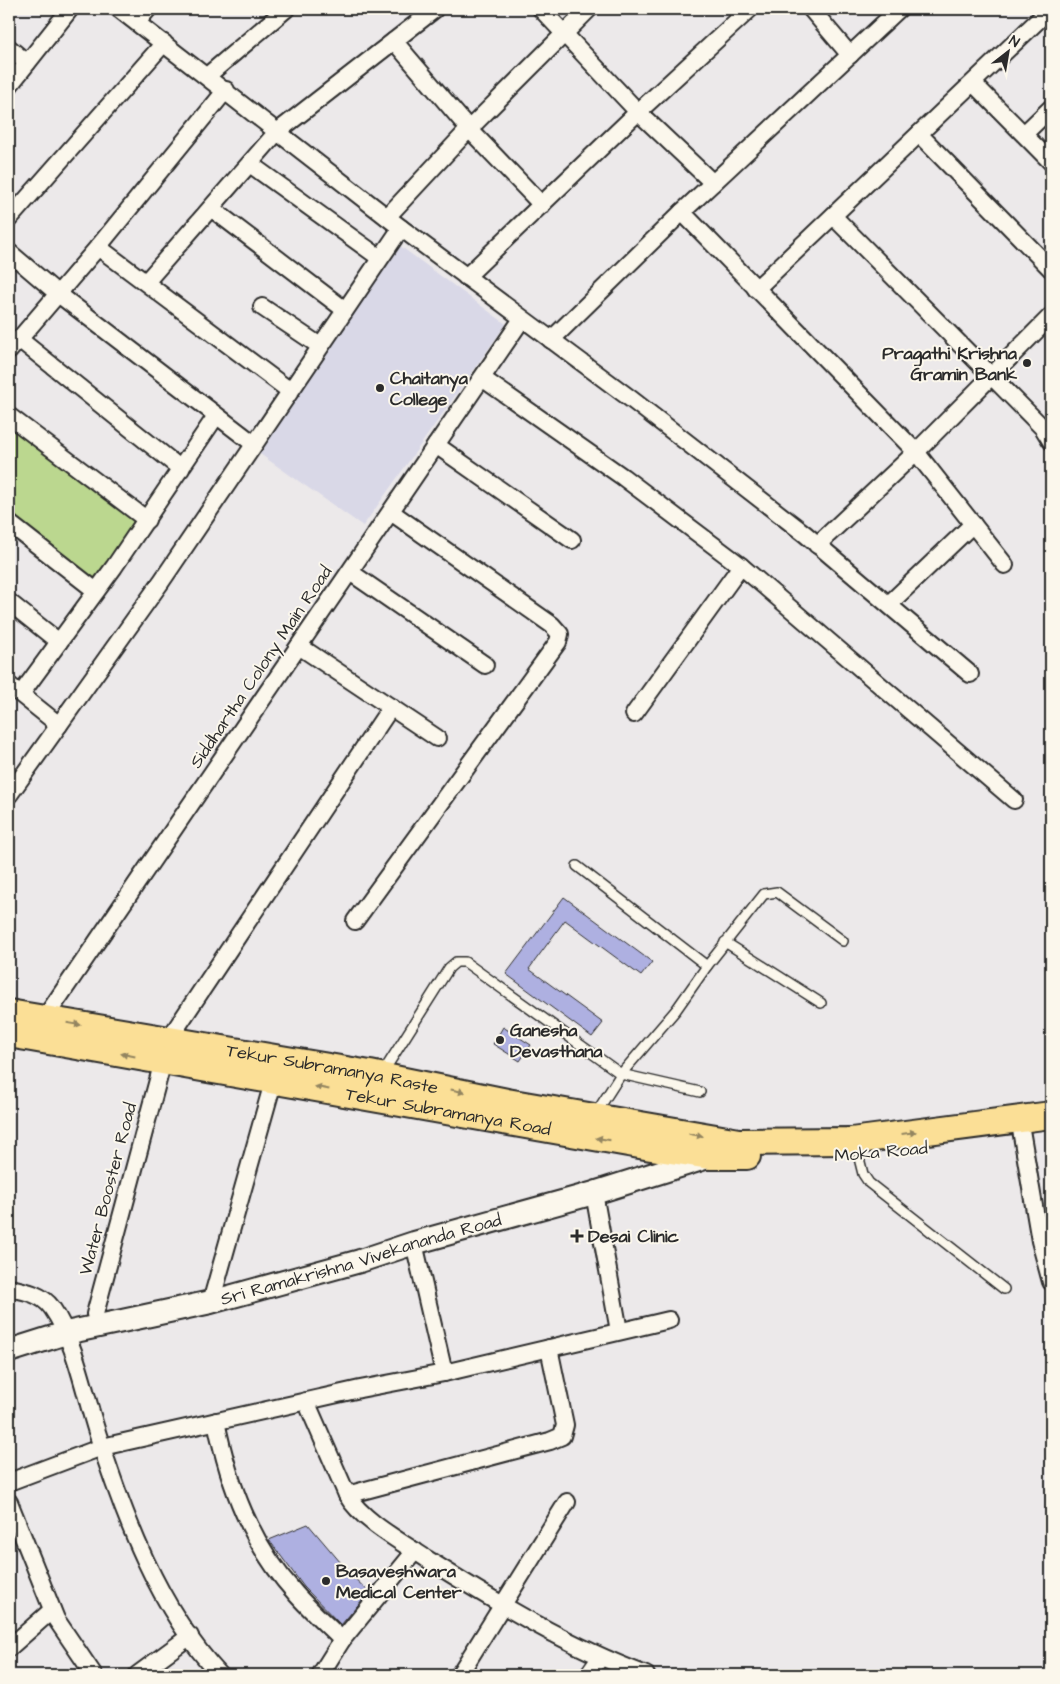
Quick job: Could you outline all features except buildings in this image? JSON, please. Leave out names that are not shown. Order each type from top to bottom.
[{"type":"main road","points":[[9,1013],[28,1030]]},
{"type":"main road","name":"Tekur Subramanya Road","points":[[28,1030],[166,1050],[274,1079],[478,1118],[652,1137]]},
{"type":"main road","name":"Tekur Subramanya Raste","points":[[166,1050],[380,1076],[508,1102],[594,1116],[652,1137]]},
{"type":"main road","name":"Moka Road","points":[[652,1137],[710,1156],[859,1158],[1021,1127],[1051,1115]]},
{"type":"main road","name":"Moka Road","points":[[652,1137],[738,1142],[852,1141],[1021,1127],[1051,1133]]},
{"type":"main road","name":"Sri Ramakrishna Vivekananda Road","points":[[9,1351],[66,1333],[211,1302],[360,1261],[414,1243],[594,1193],[710,1156],[738,1142]]},
{"type":"street","points":[[119,9],[226,90],[401,228],[631,399],[817,545],[970,674]]},
{"type":"street","points":[[137,22],[148,9]]},
{"type":"street","points":[[207,76],[286,9]]},
{"type":"street","points":[[146,282],[277,132],[435,9]]},
{"type":"street","points":[[541,9],[638,112],[713,183]]},
{"type":"street","points":[[387,217],[562,33],[589,9]]},
{"type":"street","points":[[466,277],[638,112],[750,9]]},
{"type":"street","points":[[811,9],[850,55]]},
{"type":"street","points":[[550,340],[682,212],[899,9]]},
{"type":"street","points":[[756,289],[1050,9]]},
{"type":"street","points":[[9,86],[63,11]]},
{"type":"street","points":[[394,41],[469,130],[542,205]]},
{"type":"street","points":[[9,219],[164,42]]},
{"type":"street","points":[[9,48],[27,63]]},
{"type":"street","points":[[973,83],[1051,162]]},
{"type":"street","points":[[181,469],[14,345],[98,247],[226,90]]},
{"type":"street","points":[[1024,134],[1051,108]]},
{"type":"street","points":[[919,134],[1051,269]]},
{"type":"street","points":[[250,164],[380,258]]},
{"type":"street","points":[[211,208],[345,310]]},
{"type":"street","points":[[682,212],[916,452],[1005,565]]},
{"type":"street","points":[[833,216],[990,376],[1048,429]]},
{"type":"street","points":[[11,786],[59,725],[161,582],[401,228]]},
{"type":"street","points":[[98,247],[290,391]]},
{"type":"street","points":[[9,252],[57,293],[254,444]]},
{"type":"street","points":[[262,307],[320,346]]},
{"type":"street","points":[[817,545],[916,452],[1051,316]]},
{"type":"street","name":"Siddhartha Colony Main Road","points":[[28,1030],[299,646],[522,319]]},
{"type":"street","points":[[482,378],[623,477],[741,566],[1014,800]]},
{"type":"street","points":[[9,416],[147,520]]},
{"type":"street","points":[[59,725],[15,690],[59,642],[147,520],[216,416]]},
{"type":"street","points":[[436,445],[572,540]]},
{"type":"street","points":[[355,921],[558,642],[560,634],[552,625],[390,512]]},
{"type":"street","points":[[9,523],[96,591]]},
{"type":"street","points":[[889,604],[973,524]]},
{"type":"street","points":[[634,714],[741,566]]},
{"type":"street","points":[[350,572],[485,665]]},
{"type":"street","points":[[9,602],[59,642]]},
{"type":"street","points":[[299,646],[436,738]]},
{"type":"street","name":"Water Booster Road","points":[[99,1326],[95,1314],[166,1050],[391,707]]},
{"type":"street","points":[[211,1302],[274,1079]]},
{"type":"street","points":[[1021,1127],[1046,1240],[1051,1282]]},
{"type":"street","points":[[594,1193],[619,1331]]},
{"type":"street","points":[[414,1243],[444,1373]]},
{"type":"street","points":[[9,1288],[30,1292],[41,1298],[51,1306],[66,1333],[102,1447],[131,1528],[151,1572],[190,1636],[220,1675]]},
{"type":"street","points":[[9,1482],[102,1447],[306,1401],[444,1373],[669,1320]]},
{"type":"street","points":[[347,1495],[550,1441],[562,1436],[565,1425],[549,1348]]},
{"type":"street","points":[[306,1401],[347,1495],[352,1504],[368,1518],[415,1551],[502,1606],[600,1658],[646,1675]]},
{"type":"street","points":[[216,1421],[223,1455],[234,1490],[252,1533],[296,1595],[342,1640]]},
{"type":"street","points":[[9,1502],[52,1610],[94,1675]]},
{"type":"street","points":[[459,1675],[567,1502]]},
{"type":"street","points":[[320,1675],[342,1640],[415,1551]]},
{"type":"street","points":[[9,1648],[52,1610]]},
{"type":"street","points":[[137,1675],[190,1636]]},
{"type":"street","points":[[588,1675],[600,1658]]},
{"type":"lane","points":[[577,866],[707,966]]},
{"type":"lane","points":[[594,1116],[621,1074],[676,1010],[725,942],[764,894],[777,892],[843,941]]},
{"type":"lane","points":[[725,942],[821,1003]]},
{"type":"lane","points":[[380,1076],[449,968],[456,962],[465,962],[621,1074],[700,1092]]},
{"type":"lane","points":[[859,1158],[863,1174],[869,1183],[1004,1289]]},
{"type":"shaded area","name":"Chaitanya College","points":[[396,243],[506,324],[363,526],[257,452]]},
{"type":"green space","points":[[9,419],[142,520],[95,586],[9,521]]},
{"type":"place","name":"Pragathi Krishna Gramin Bank","points":[[1027,363]]},
{"type":"place","name":"Chaitanya College","points":[[380,388]]},
{"type":"place","name":"Ganesha Devasthana","points":[[500,1040]]},
{"type":"place","name":"Desai Clinic","points":[[577,1236]]},
{"type":"place","name":"Basaveshwara Medical Center","points":[[326,1581]]}]
